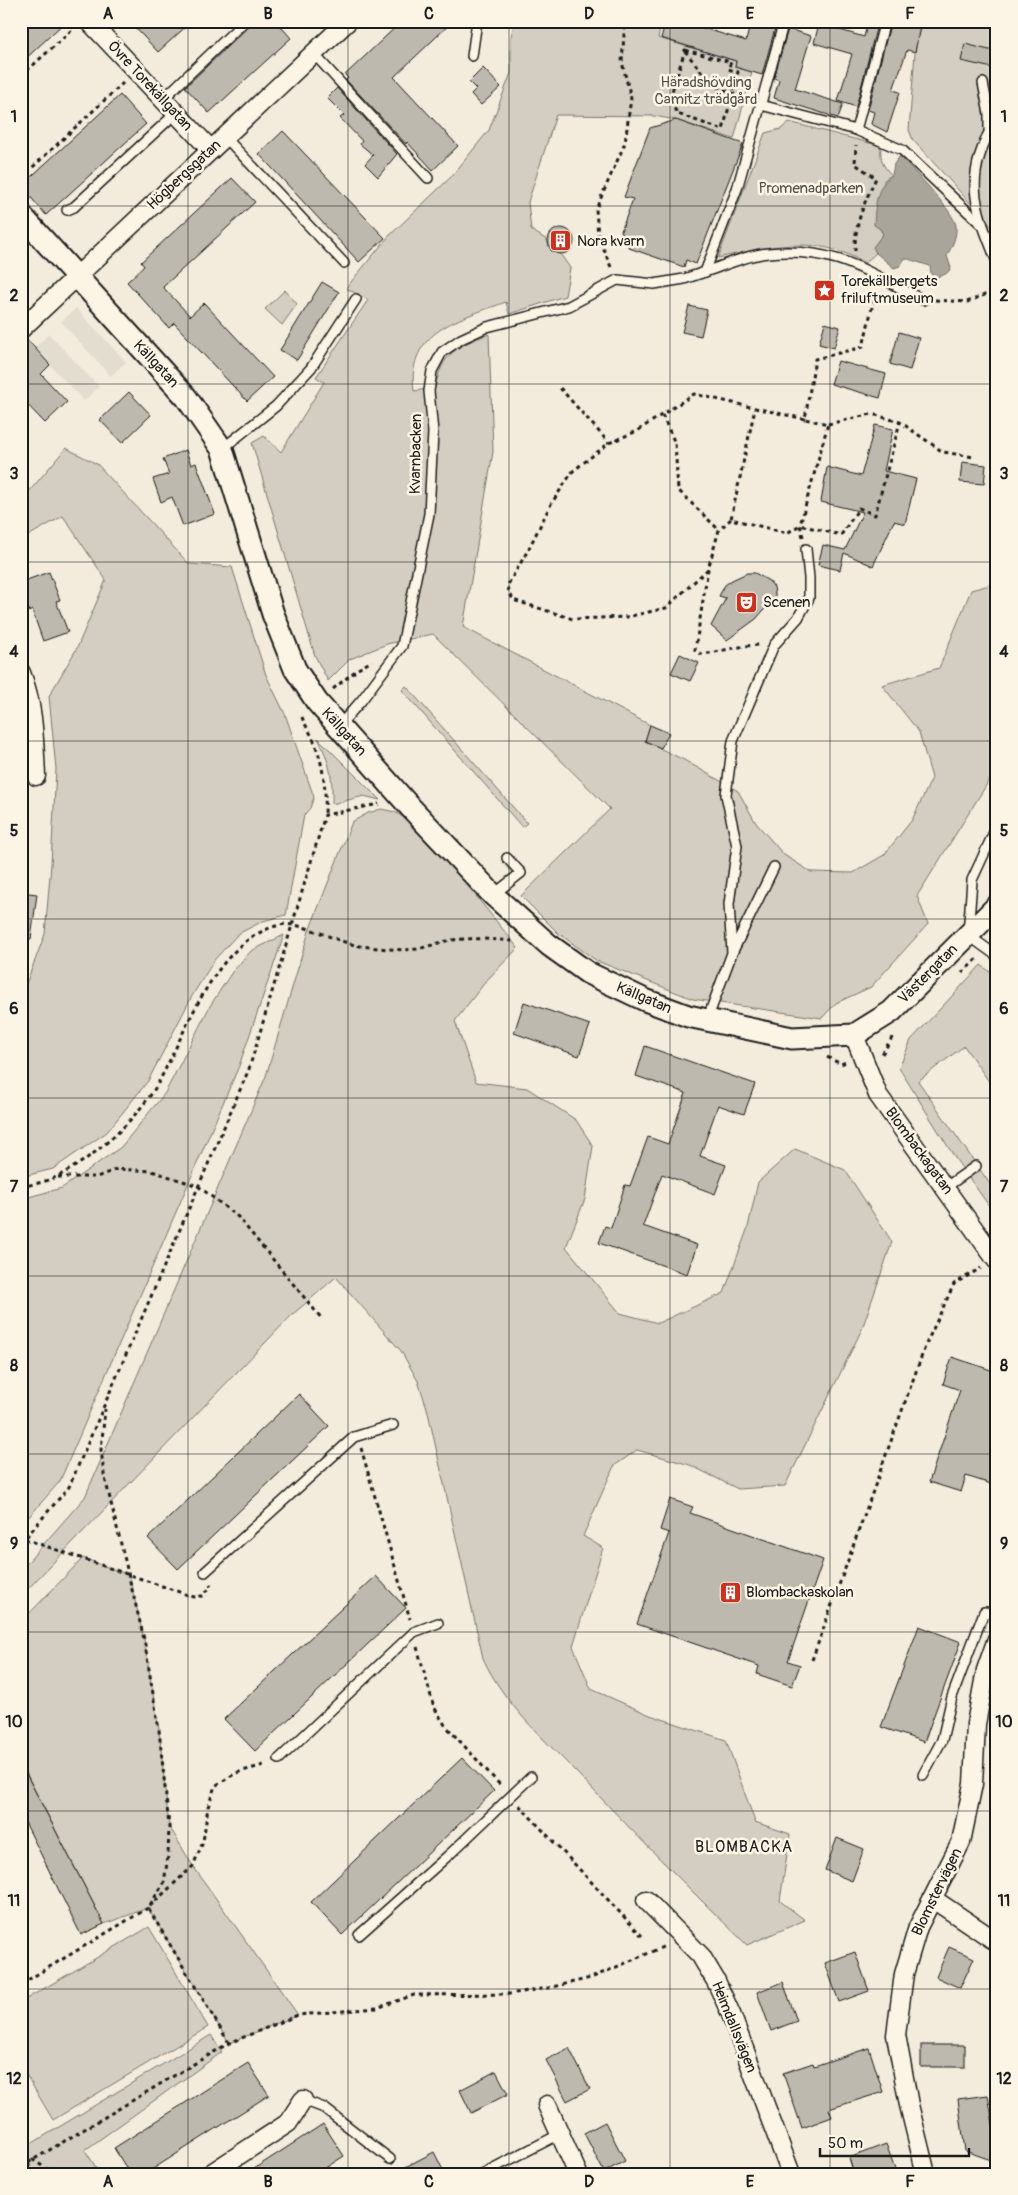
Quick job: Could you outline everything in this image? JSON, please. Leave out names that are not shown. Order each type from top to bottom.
[{"type":"street","name":"Högbergsgatan","points":[[21,329],[348,21]]},
{"type":"street","name":"Övre Torekällgatan","points":[[83,23],[136,71],[211,150]]},
{"type":"street","name":"Källgatan","points":[[21,215],[186,397],[222,449],[273,614],[295,669],[317,702],[411,808],[493,895],[549,945],[588,973],[646,1000],[688,1016],[792,1038],[857,1045]]},
{"type":"street","points":[[21,673],[27,687],[32,716],[36,776]]},
{"type":"street","name":"Västergatan","points":[[857,1045],[997,906]]},
{"type":"street","name":"Blombackagatan","points":[[857,1045],[878,1095],[946,1187],[995,1258]]},
{"type":"street","name":"Blomstervägen","points":[[926,2174],[909,2105],[896,2035],[904,1974],[918,1927],[962,1842],[972,1784],[976,1724],[986,1670],[997,1639]]},
{"type":"street","points":[[933,1899],[997,1942]]},
{"type":"street","name":"Heimdallsvägen","points":[[646,1900],[701,1956],[723,1995],[791,2174]]},
{"type":"street","points":[[210,2174],[288,2124],[303,2100]]},
{"type":"street","points":[[547,2105],[578,2174]]},
{"type":"lane","points":[[163,99],[245,21]]},
{"type":"lane","points":[[472,56],[476,21]]},
{"type":"lane","points":[[705,272],[737,189],[784,21]]},
{"type":"lane","points":[[856,130],[885,21]]},
{"type":"lane","points":[[314,54],[428,178]]},
{"type":"lane","points":[[983,83],[989,114],[988,132]]},
{"type":"lane","points":[[761,105],[856,130],[902,150],[981,224]]},
{"type":"lane","points":[[67,210],[74,207],[176,113]]},
{"type":"lane","points":[[997,116],[984,141],[974,175],[974,191],[981,224],[997,262]]},
{"type":"lane","points":[[225,136],[344,263]]},
{"type":"lane","points":[[617,280],[654,284],[684,279],[766,253],[816,252],[855,264],[923,300]]},
{"type":"lane","name":"Kvarnbacken","points":[[339,726],[361,701],[402,646],[429,514],[433,432],[429,391],[432,371],[442,352],[461,339],[487,327],[569,306],[617,280]]},
{"type":"lane","points":[[222,449],[276,406],[312,368],[356,299]]},
{"type":"lane","points":[[732,953],[729,904],[737,846],[726,795],[733,741],[774,645],[798,618],[809,598],[806,549]]},
{"type":"lane","points":[[997,826],[972,880],[968,934],[997,956]]},
{"type":"lane","points":[[493,895],[521,873],[507,858]]},
{"type":"lane","points":[[707,1020],[732,953],[774,867]]},
{"type":"lane","points":[[946,1187],[976,1166]]},
{"type":"lane","points":[[205,1572],[357,1434],[393,1425]]},
{"type":"lane","points":[[923,1775],[942,1740],[952,1698],[984,1612],[997,1613]]},
{"type":"lane","points":[[279,1759],[414,1632],[438,1623]]},
{"type":"lane","points":[[359,1935],[451,1853],[531,1777]]},
{"type":"lane","points":[[303,2100],[324,2108],[390,2159]]},
{"type":"lane","points":[[482,2174],[560,2134]]},
{"type":"path","points":[[617,280],[598,236],[596,209],[625,143],[631,98],[622,62],[624,21]]},
{"type":"path","points":[[21,76],[83,23]]},
{"type":"path","points":[[685,50],[712,85],[761,105]]},
{"type":"path","points":[[685,50],[731,62],[728,69],[738,72],[734,94],[723,130],[678,114],[669,101],[685,50]]},
{"type":"path","points":[[21,178],[136,71]]},
{"type":"path","points":[[855,264],[854,242],[863,203],[876,178],[855,164],[856,130]]},
{"type":"path","points":[[805,418],[815,359],[863,347],[878,277]]},
{"type":"path","points":[[923,300],[967,302],[997,290]]},
{"type":"path","points":[[560,388],[609,443]]},
{"type":"path","points":[[708,570],[666,608],[627,617],[573,619],[513,600],[507,586],[528,552],[551,504],[573,471],[609,443],[638,431],[694,394],[828,424],[872,414],[900,422],[943,452],[974,457]]},
{"type":"path","points":[[755,408],[731,519],[719,530],[708,570],[695,650],[700,654],[721,652],[744,645],[774,645]]},
{"type":"path","points":[[662,415],[675,443],[678,490],[719,530]]},
{"type":"path","points":[[731,519],[787,533],[800,525],[841,535],[859,508],[875,515],[900,422]]},
{"type":"path","points":[[806,549],[800,525],[828,424]]},
{"type":"path","points":[[21,1543],[70,1487],[198,1186],[250,1070],[325,815],[326,785],[322,764],[310,732],[302,718],[317,702],[358,669],[402,646]]},
{"type":"path","points":[[325,815],[383,803],[411,808]]},
{"type":"path","points":[[57,1177],[113,1139],[156,1086],[200,1001],[222,965],[244,942],[267,929],[282,924],[292,925],[350,944],[389,950],[417,949],[454,940],[496,940],[549,945]]},
{"type":"path","points":[[958,976],[987,950]]},
{"type":"path","points":[[823,1055],[841,1064],[857,1045],[879,1060],[896,1032]]},
{"type":"path","points":[[21,1187],[57,1177],[97,1177],[117,1169],[152,1171],[198,1186],[238,1217],[322,1319]]},
{"type":"path","points":[[812,1660],[926,1344],[954,1284],[995,1258]]},
{"type":"path","points":[[105,1404],[101,1450],[104,1474],[144,1639],[159,1730],[169,1826],[168,1856],[164,1883],[148,1908]]},
{"type":"path","points":[[357,1434],[397,1566],[434,1707],[445,1725],[465,1748],[642,1936]]},
{"type":"path","points":[[25,1539],[194,1597],[202,1596],[211,1587],[205,1572]]},
{"type":"path","points":[[21,1984],[148,1908],[193,1866],[203,1842],[208,1808],[215,1786],[236,1773],[279,1759]]},
{"type":"path","points":[[148,1908],[229,2043]]},
{"type":"path","points":[[21,2167],[229,2043],[298,2015],[377,2008],[414,1995],[509,1994],[590,1978],[666,1945],[680,1935]]},
{"type":"path","points":[[23,2174],[33,2160]]},
{"type":"path","points":[[33,2160],[55,2174]]},
{"type":"shaded area","points":[[900,156],[941,201],[954,219],[956,234],[947,256],[951,268],[942,276],[934,277],[931,274],[930,266],[905,258],[900,266],[894,268],[876,253],[873,247],[883,234],[874,225],[877,197],[883,184],[892,175],[894,164]]},
{"type":"shaded area","points":[[76,308],[126,362],[111,376],[61,322]]},
{"type":"shaded area","points":[[49,334],[99,387],[84,401],[34,348]]},
{"type":"green space","name":"Häradshövding Camitz trädgård","points":[[515,21],[662,21],[658,38],[736,61],[735,67],[752,72],[734,139],[676,120],[654,116],[556,115],[528,202],[531,230],[547,240],[551,251],[561,255],[570,268],[565,296],[509,314],[506,302],[471,314],[440,330],[427,341],[419,354],[414,370],[414,391],[435,388],[442,366],[453,352],[489,334],[493,452],[463,627],[650,725],[645,741],[684,760],[738,791],[756,823],[784,855],[811,872],[853,873],[884,855],[912,820],[932,778],[919,732],[882,685],[939,668],[971,590],[997,583],[997,768],[917,896],[928,924],[871,987],[836,1003],[822,1018],[693,999],[597,961],[558,933],[521,896],[610,809],[433,634],[387,644],[350,659],[328,681],[315,656],[252,443],[264,436],[281,452],[324,382],[316,377],[368,300],[346,288],[388,237],[452,176],[489,130],[511,73],[511,36]]},
{"type":"green space","points":[[921,21],[997,21],[997,240],[991,226],[913,140],[909,130],[915,52]]},
{"type":"green space","name":"Promenadparken","points":[[789,122],[881,146],[882,162],[892,175],[884,180],[880,229],[883,234],[874,247],[876,253],[865,263],[829,248],[793,245],[718,258],[765,133],[781,129]]},
{"type":"green space","points":[[285,290],[297,304],[282,325],[265,309]]},
{"type":"green space","points":[[66,448],[97,464],[189,564],[232,567],[266,675],[285,714],[314,797],[310,808],[304,815],[286,915],[263,921],[238,934],[215,959],[192,996],[148,1081],[107,1132],[53,1169],[21,1177],[21,997],[45,934],[51,864],[56,769],[49,696],[77,648],[106,580],[63,516],[21,540],[21,501]]},
{"type":"green space","points":[[406,686],[527,823],[522,827],[402,690]]},
{"type":"green space","points":[[318,738],[380,800],[364,796],[332,804],[330,770]]},
{"type":"green space","points":[[381,809],[395,812],[421,828],[518,948],[486,981],[455,1021],[476,1082],[527,1088],[576,1120],[593,1146],[585,1199],[566,1247],[620,1313],[658,1323],[724,1293],[748,1227],[758,1182],[795,1149],[845,1170],[892,1242],[862,1329],[785,1486],[738,1489],[690,1465],[637,1450],[614,1466],[583,1536],[603,1548],[573,1646],[591,1689],[650,1715],[726,1740],[755,1822],[790,1834],[780,1901],[805,1920],[747,1945],[660,1859],[524,1719],[491,1674],[483,1658],[427,1408],[418,1381],[401,1351],[336,1277],[292,1315],[21,1596],[21,1570],[85,1497],[266,1076],[309,931],[352,822],[368,813]]},
{"type":"green space","points":[[284,935],[239,1066],[60,1481],[21,1526],[21,1199],[62,1188],[121,1147],[165,1093],[210,1006],[232,972],[251,951]]},
{"type":"green space","points":[[981,965],[997,977],[997,1093],[964,1046],[918,1081],[997,1194],[997,1217],[957,1161],[899,1068],[911,1040]]},
{"type":"green space","points":[[83,1558],[129,1575],[144,1639],[159,1730],[169,1826],[193,1866],[298,2015],[229,2043],[148,1908],[104,1924],[21,1763],[21,1622]]},
{"type":"green space","points":[[149,1927],[208,2027],[53,2120],[21,2066],[21,2002]]},
{"type":"green space","points":[[211,2035],[222,2052],[85,2150],[100,2174],[21,2174],[21,2150]]},
{"type":"building","points":[[21,21],[66,21],[21,63]]},
{"type":"building","points":[[129,21],[192,21],[158,52]]},
{"type":"building","points":[[251,21],[276,21],[291,38],[209,113],[185,87],[249,26]]},
{"type":"building","points":[[402,21],[453,21],[394,77],[458,146],[433,170],[346,80],[348,78],[345,75]]},
{"type":"building","points":[[666,21],[679,21],[746,41],[751,21],[763,21],[776,25],[762,75],[735,67],[736,61],[661,38]]},
{"type":"building","points":[[868,21],[878,21],[856,107],[838,101],[852,54],[814,43],[819,24],[864,37]]},
{"type":"building","points":[[891,21],[921,21],[915,52],[907,50],[893,90],[900,92],[887,132],[871,124],[874,112],[868,110]]},
{"type":"building","points":[[788,29],[811,36],[795,89],[843,104],[838,118],[774,98],[779,80],[774,78]]},
{"type":"building","points":[[965,44],[989,50],[997,49],[997,69],[961,61]]},
{"type":"building","points":[[483,68],[501,87],[481,105],[471,94],[476,89],[469,82]]},
{"type":"building","points":[[337,88],[397,154],[378,177],[365,164],[373,155],[360,144],[362,141],[340,118],[344,115],[327,98]]},
{"type":"building","points":[[120,95],[146,124],[46,215],[21,186]]},
{"type":"building","points":[[676,120],[743,144],[696,264],[686,260],[684,267],[629,248],[621,231],[633,199],[624,197],[650,128]]},
{"type":"building","points":[[283,131],[385,238],[359,262],[259,154]]},
{"type":"building","points":[[232,178],[255,202],[163,287],[190,316],[204,303],[273,377],[247,401],[174,323],[169,328],[127,282],[144,266],[141,262]]},
{"type":"building","name":"Nora kvarn","points":[[561,228],[570,232],[574,241],[570,250],[561,254],[552,250],[548,241],[552,232]]},
{"type":"building","points":[[322,282],[339,292],[297,360],[280,350]]},
{"type":"building","points":[[689,306],[707,310],[701,336],[682,332]]},
{"type":"building","points":[[825,323],[840,327],[834,348],[819,344]]},
{"type":"building","points":[[899,332],[919,338],[910,370],[890,364]]},
{"type":"building","points":[[26,338],[50,365],[41,374],[67,402],[45,423],[21,398],[21,339]]},
{"type":"building","points":[[838,361],[886,374],[880,398],[831,384]]},
{"type":"building","points":[[129,392],[151,415],[122,443],[100,420]]},
{"type":"building","points":[[875,425],[893,429],[884,471],[916,479],[905,524],[894,521],[873,566],[844,553],[840,570],[818,565],[823,545],[845,550],[863,512],[821,502],[827,467],[861,476]]},
{"type":"building","points":[[186,450],[191,465],[196,463],[215,514],[183,526],[172,497],[161,502],[153,479],[169,474],[163,459]]},
{"type":"building","points":[[962,462],[986,465],[984,484],[960,482]]},
{"type":"building","points":[[49,572],[60,600],[56,601],[68,632],[43,641],[32,610],[29,612],[21,591],[21,582]]},
{"type":"building","points":[[747,573],[755,573],[769,581],[774,587],[776,603],[769,604],[756,619],[727,640],[711,626],[726,598],[719,596],[725,585]]},
{"type":"building","points":[[680,654],[699,663],[690,681],[671,673]]},
{"type":"building","points":[[650,725],[669,733],[661,748],[645,741]]},
{"type":"building","points":[[21,892],[37,894],[31,939],[21,938]]},
{"type":"building","points":[[524,1002],[590,1025],[579,1056],[514,1033]]},
{"type":"building","points":[[645,1046],[755,1084],[744,1114],[718,1105],[700,1156],[726,1165],[715,1194],[662,1174],[643,1226],[697,1245],[687,1274],[599,1243],[605,1226],[611,1228],[625,1185],[630,1186],[648,1137],[668,1144],[686,1093],[636,1076]]},
{"type":"building","points":[[952,1357],[997,1372],[989,1394],[997,1397],[997,1486],[966,1476],[961,1492],[929,1482],[960,1390],[943,1384]]},
{"type":"building","points":[[299,1394],[329,1426],[178,1569],[148,1538]]},
{"type":"building","name":"Blombackaskolan","points":[[670,1499],[693,1507],[690,1513],[823,1560],[788,1661],[800,1665],[792,1686],[757,1674],[759,1666],[637,1624],[669,1533],[660,1530]]},
{"type":"building","points":[[376,1576],[406,1608],[255,1751],[224,1719]]},
{"type":"building","points":[[919,1626],[961,1642],[924,1742],[881,1727]]},
{"type":"building","points":[[462,1758],[494,1791],[342,1935],[311,1902]]},
{"type":"building","points":[[21,1764],[104,1924],[81,1935],[21,1814]]},
{"type":"building","points":[[837,1838],[864,1849],[852,1881],[825,1870]]},
{"type":"building","points":[[949,1947],[974,1958],[960,1988],[936,1977]]},
{"type":"building","points":[[855,1952],[869,1991],[839,2002],[825,1963]]},
{"type":"building","points":[[783,1982],[797,2021],[771,2031],[757,1992]]},
{"type":"building","points":[[921,2045],[965,2045],[965,2067],[921,2067]]},
{"type":"building","points":[[569,2048],[590,2089],[567,2101],[546,2060]]},
{"type":"building","points":[[869,2048],[883,2092],[829,2109],[832,2117],[802,2128],[783,2073],[813,2063],[814,2066]]},
{"type":"building","points":[[248,2063],[269,2095],[145,2174],[130,2174],[114,2148]]},
{"type":"building","points":[[496,2071],[508,2094],[471,2113],[460,2090]]},
{"type":"building","points":[[988,2095],[994,2130],[997,2131],[997,2162],[965,2151],[958,2099]]},
{"type":"building","points":[[605,2122],[625,2161],[604,2172],[584,2133]]},
{"type":"building","points":[[323,2124],[344,2156],[316,2174],[246,2174]]},
{"type":"building","points":[[886,2144],[897,2174],[854,2174],[849,2158]]},
{"type":"building","points":[[434,2152],[445,2174],[392,2174]]},
{"type":"place","name":"Nora kvarn","points":[[561,241]]},
{"type":"place","name":"Torekällbergets friluftmuseum","points":[[825,290]]},
{"type":"place","name":"Scenen","points":[[747,602]]},
{"type":"place","name":"Blombackaskolan","points":[[730,1592]]},
{"type":"district","name":"BLOMBACKA","points":[[744,1847]]}]
